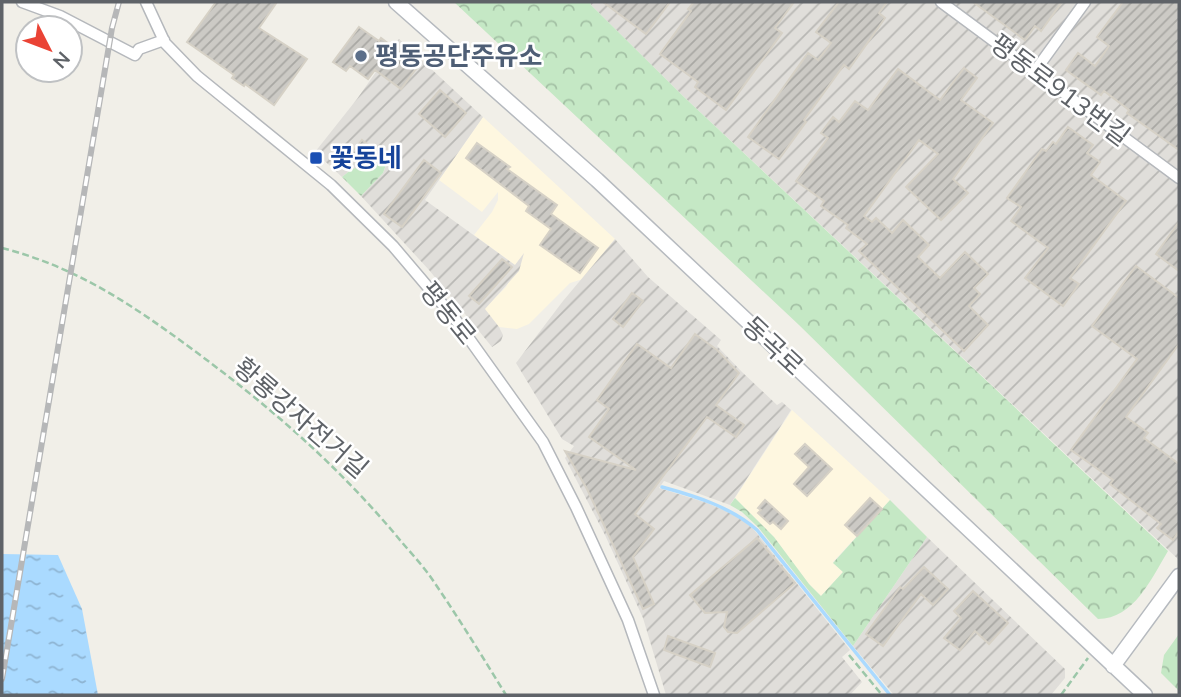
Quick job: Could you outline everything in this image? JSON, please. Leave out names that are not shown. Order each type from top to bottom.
[{"type":"main road","name":"동곡로","points":[[396,2],[597,180],[1144,695]]},
{"type":"main road","points":[[1113,666],[1179,576]]},
{"type":"street","points":[[22,2],[61,16],[135,55],[139,49],[164,40]]},
{"type":"street","name":"평동로","points":[[146,2],[164,40],[197,76],[331,185],[393,246],[455,319],[543,442],[628,620],[654,695]]},
{"type":"street","name":"평동로913번길","points":[[941,2],[1179,178]]},
{"type":"street","points":[[1035,71],[1085,2]]},
{"type":"path","name":"황룡강자전거길","points":[[2,248],[31,256],[88,279],[147,316],[252,393],[317,450],[365,498],[431,577],[506,695]]},
{"type":"path","points":[[1061,695],[1095,649]]},
{"type":"path","points":[[849,655],[881,695]]},
{"type":"shaded area","points":[[590,2],[1179,2],[1179,560],[684,97]]},
{"type":"shaded area","points":[[399,39],[483,117],[425,200],[515,265],[524,253],[519,271],[485,309],[503,335],[501,341],[492,347],[429,270],[361,196],[383,173],[387,163],[352,169],[342,177],[315,152]]},
{"type":"shaded area","points":[[483,117],[615,239],[583,279],[570,283],[529,324],[517,329],[499,327],[484,309],[506,287],[523,255],[515,265],[474,235],[492,212],[498,200],[498,192],[482,212],[439,180]]},
{"type":"shaded area","points":[[615,239],[648,277],[721,340],[717,346],[742,372],[777,405],[782,402],[791,410],[730,505],[664,481],[659,488],[707,503],[742,518],[755,531],[850,650],[842,657],[862,682],[850,695],[666,695],[643,618],[605,535],[565,458],[574,446],[562,439],[516,363]]},
{"type":"shaded area","points":[[792,410],[890,500],[833,562],[843,572],[821,596],[774,537],[735,498]]},
{"type":"shaded area","points":[[927,537],[1065,669],[1065,678],[1051,695],[894,695],[853,646]]},
{"type":"green space","points":[[454,2],[590,2],[684,97],[1168,551],[1140,596],[1122,612],[1098,619],[799,325]]},
{"type":"green space","points":[[387,162],[383,173],[361,196],[342,177],[352,169]]},
{"type":"green space","points":[[735,498],[774,537],[821,596],[843,572],[833,563],[890,500],[927,537],[853,646],[758,527],[730,505]]},
{"type":"green space","points":[[1179,634],[1179,691],[1161,673],[1164,655]]},
{"type":"water","points":[[2,554],[58,555],[82,609],[98,695],[2,695]]},
{"type":"building","points":[[216,2],[277,2],[259,28],[307,59],[274,105],[232,78],[234,75],[187,42]]},
{"type":"building","points":[[603,2],[670,2],[646,34]]},
{"type":"building","points":[[694,2],[794,2],[775,28],[782,33],[726,110],[695,87],[698,82],[660,54],[691,11],[688,9]]},
{"type":"building","points":[[839,2],[887,2],[879,13],[885,18],[849,69],[844,65],[779,159],[748,137],[808,53],[818,60],[831,43],[816,32]]},
{"type":"building","points":[[973,2],[1062,2],[1041,31],[1035,26],[1025,40]]},
{"type":"building","points":[[1123,2],[1179,2],[1179,150],[1127,113],[1129,110],[1104,91],[1101,95],[1066,70],[1078,53],[1095,66],[1109,46],[1097,37]]},
{"type":"building","points":[[359,27],[379,41],[381,38],[418,66],[401,89],[375,70],[368,79],[350,66],[346,71],[333,62]]},
{"type":"building","points":[[964,68],[977,78],[961,100],[993,123],[953,179],[968,193],[941,220],[906,187],[938,154],[919,140],[864,216],[872,222],[876,218],[892,233],[903,220],[929,245],[918,257],[940,278],[965,252],[988,274],[974,288],[980,294],[969,306],[988,325],[964,351],[859,251],[867,244],[846,228],[848,225],[821,206],[824,201],[796,181],[828,138],[821,133],[833,117],[839,122],[855,101],[868,110],[898,69],[940,100]]},
{"type":"building","points":[[440,90],[466,113],[445,137],[419,114]]},
{"type":"building","points":[[1068,127],[1093,145],[1087,153],[1100,162],[1091,175],[1126,201],[1070,278],[1079,284],[1063,306],[1025,278],[1048,248],[1011,221],[1021,207],[1007,198],[1042,149],[1046,151],[1053,142],[1056,144]]},
{"type":"building","points":[[362,140],[380,153],[374,163],[355,149]]},
{"type":"building","points":[[477,143],[510,167],[507,169],[557,205],[551,214],[598,248],[580,273],[540,245],[551,229],[526,211],[529,206],[466,158]]},
{"type":"building","points":[[424,160],[441,173],[402,227],[384,214]]},
{"type":"building","points":[[1179,222],[1179,271],[1156,254]]},
{"type":"building","points":[[502,259],[512,267],[479,304],[469,296]]},
{"type":"building","points":[[1136,266],[1179,298],[1179,344],[1126,417],[1148,433],[1144,438],[1179,464],[1179,531],[1173,540],[1157,528],[1161,524],[1110,484],[1113,480],[1071,450],[1137,359],[1092,326]]},
{"type":"building","points":[[632,293],[643,301],[623,327],[613,319]]},
{"type":"building","points":[[695,334],[717,350],[739,373],[716,405],[744,425],[736,437],[707,417],[635,514],[654,529],[633,557],[654,604],[643,609],[587,489],[565,451],[636,470],[589,437],[609,409],[597,400],[637,344],[671,368]]},
{"type":"building","points":[[805,444],[832,469],[807,496],[794,484],[809,467],[795,454]]},
{"type":"building","points":[[870,498],[882,509],[857,536],[845,525]]},
{"type":"building","points":[[765,500],[788,521],[781,529],[773,522],[770,524],[758,513],[761,510],[758,508]]},
{"type":"building","points":[[757,538],[795,583],[737,633],[728,632],[724,627],[727,612],[705,613],[690,595]]},
{"type":"building","points":[[924,567],[948,589],[933,605],[921,594],[883,646],[866,634],[900,587],[903,589]]},
{"type":"building","points":[[973,591],[1008,623],[989,644],[975,631],[960,650],[944,638],[961,618],[954,611]]},
{"type":"building","points":[[668,636],[715,653],[710,667],[664,650]]},
{"type":"waterway","points":[[662,487],[700,498],[736,515],[757,530],[890,695]]},
{"type":"railway","points":[[2,679],[112,28],[119,2]]},
{"type":"place","name":"평동공단주유소","points":[[361,56]]},
{"type":"place","name":"꽃동네","points":[[316,158]]}]
